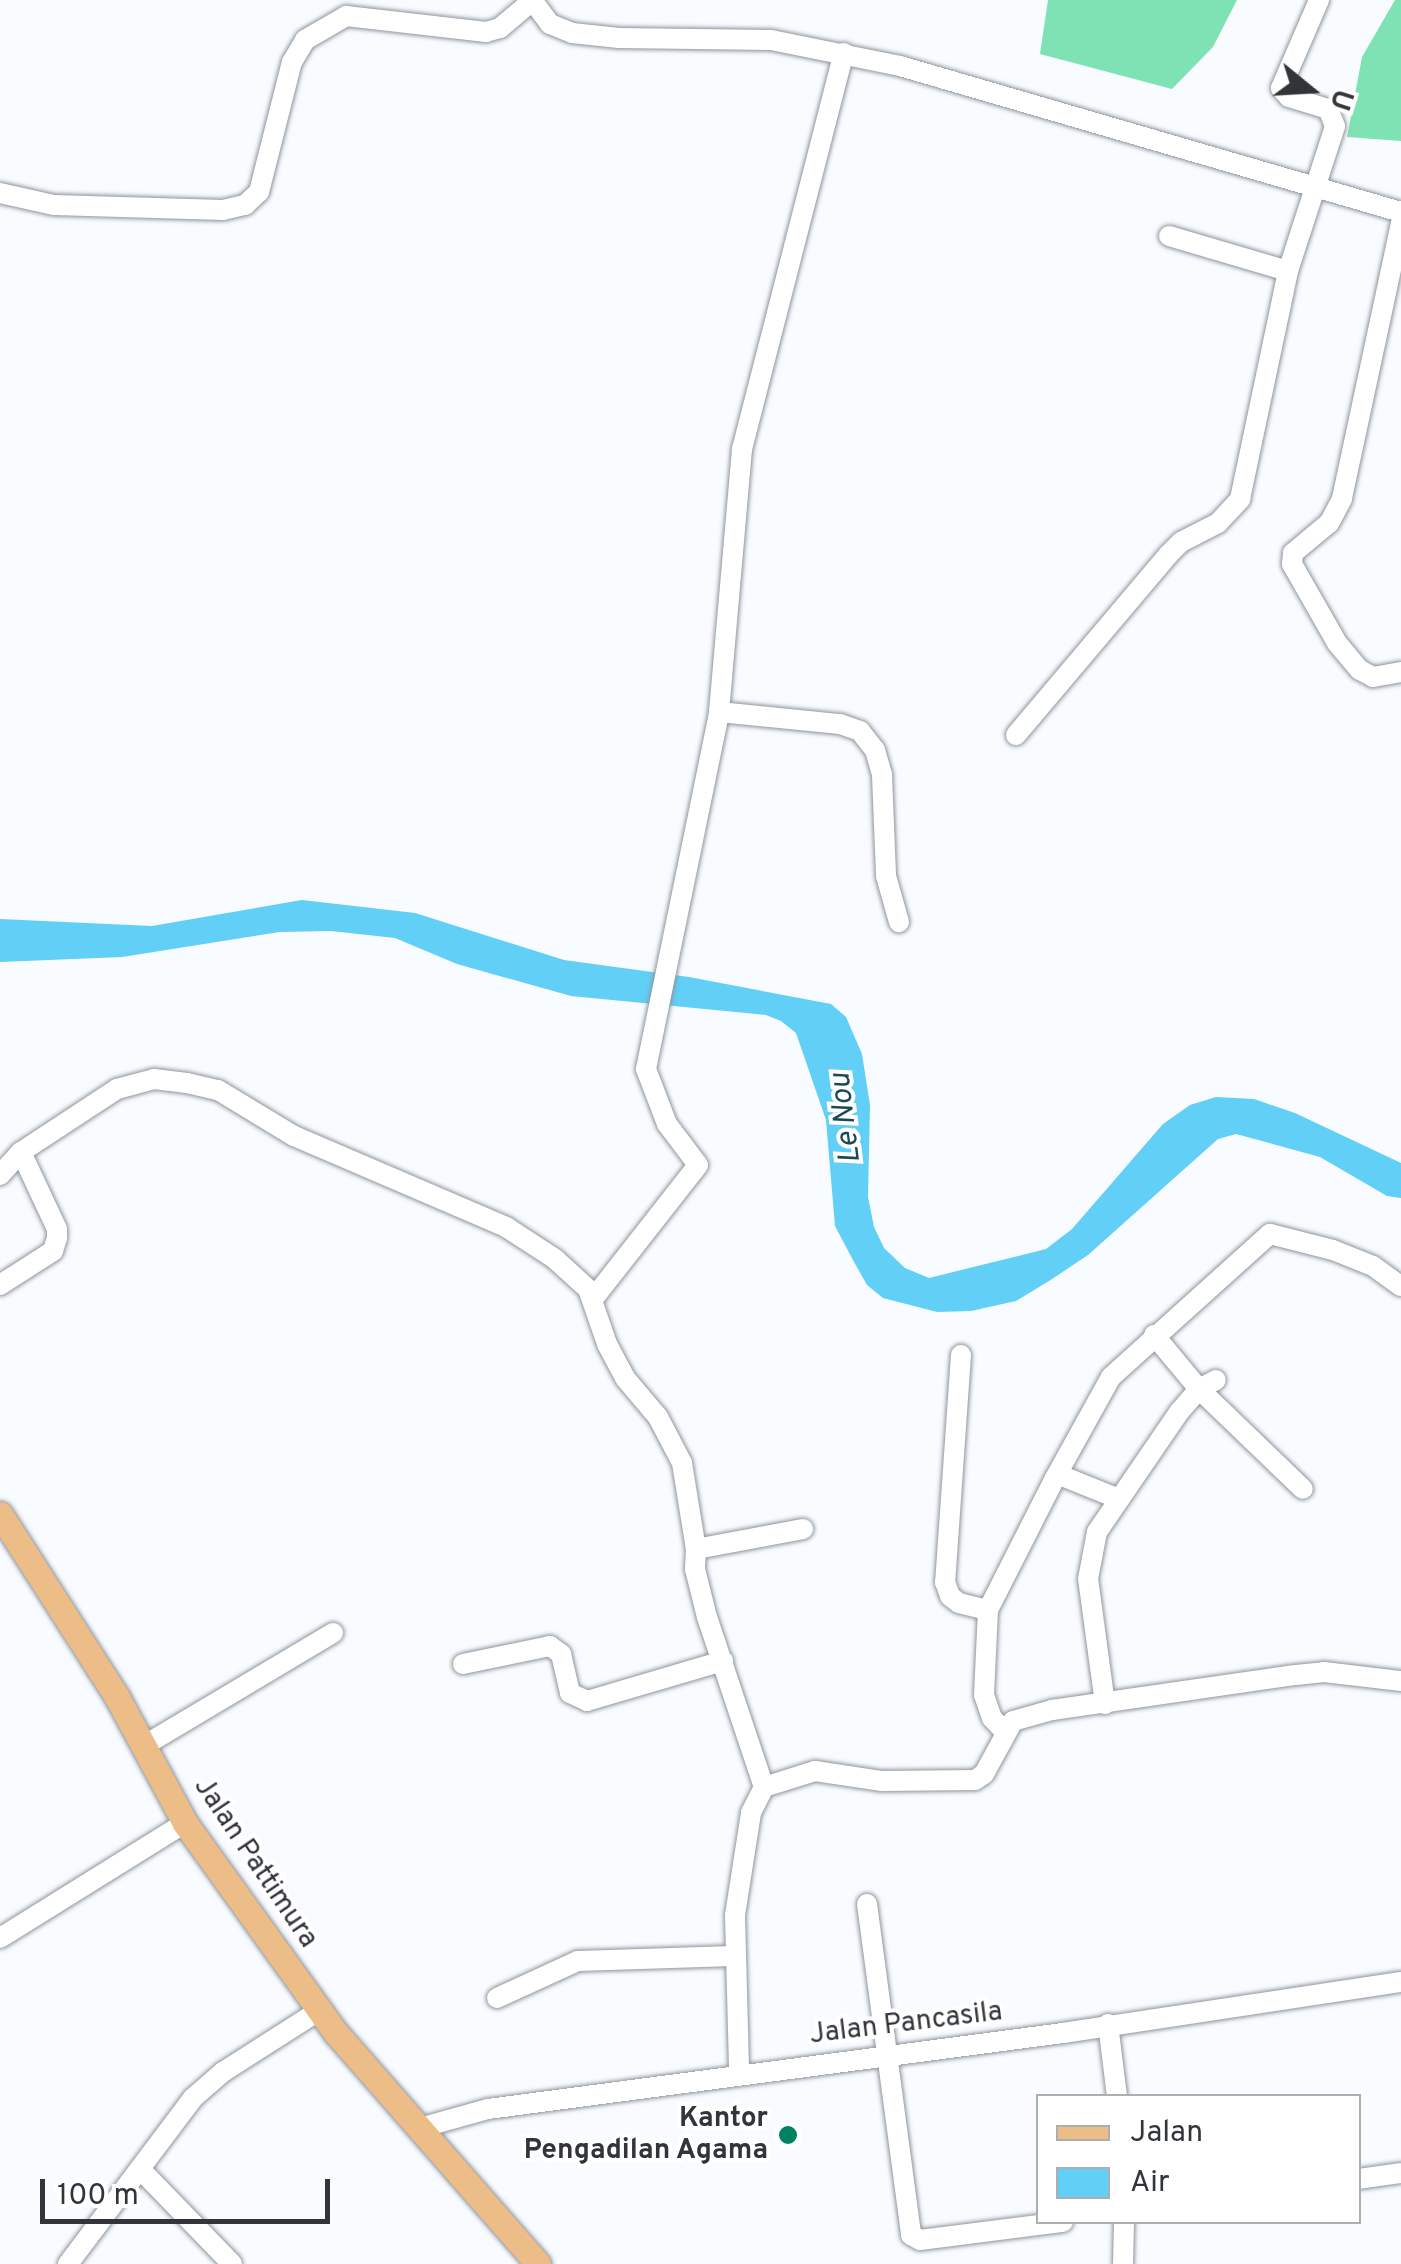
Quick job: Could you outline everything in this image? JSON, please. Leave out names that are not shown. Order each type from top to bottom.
[{"type":"main road","name":"Jalan Pattimura","points":[[0,1515],[145,1745],[185,1823],[378,2086],[420,2128],[538,2264]]},
{"type":"street","points":[[1016,735],[1168,555],[1181,542],[1218,523],[1240,499],[1288,271],[1335,118],[1328,109],[1289,97],[1281,88],[1319,0]]},
{"type":"street","points":[[0,193],[54,205],[224,210],[246,206],[259,192],[292,62],[305,40],[346,16],[486,32],[500,28],[532,1],[550,24],[572,33],[618,38],[771,40],[844,53],[1401,212]]},
{"type":"street","points":[[594,1300],[698,1165],[668,1124],[646,1069],[719,712],[742,448],[844,53]]},
{"type":"street","points":[[1401,223],[1342,499],[1329,523],[1293,553],[1292,564],[1337,643],[1360,670],[1373,677],[1401,672]]},
{"type":"street","points":[[1169,236],[1288,271]]},
{"type":"street","points":[[719,712],[840,724],[860,732],[875,750],[882,775],[886,876],[899,922]]},
{"type":"street","points":[[0,1175],[21,1152],[117,1089],[154,1079],[218,1090],[294,1136],[506,1227],[554,1258],[594,1300],[607,1344],[626,1378],[658,1418],[682,1463],[696,1549],[695,1569],[764,1787],[751,1812],[735,1915],[739,2072]]},
{"type":"street","points":[[0,1285],[53,1251],[56,1238],[57,1229],[21,1152]]},
{"type":"street","points":[[1004,1731],[992,1718],[984,1694],[988,1610],[1105,1384],[1154,1335],[1206,1296],[1273,1233],[1347,1256],[1401,1286]]},
{"type":"street","points":[[1154,1335],[1208,1384],[1303,1490]]},
{"type":"street","points":[[962,1355],[945,1582],[950,1596],[959,1603],[988,1610]]},
{"type":"street","points":[[1105,1704],[1088,1580],[1097,1532],[1208,1384]]},
{"type":"street","points":[[1055,1478],[1062,1476],[1119,1499]]},
{"type":"street","points":[[696,1549],[803,1529]]},
{"type":"street","points":[[145,1745],[333,1632]]},
{"type":"street","points":[[463,1664],[550,1646],[561,1654],[570,1693],[586,1701],[723,1661]]},
{"type":"street","points":[[764,1787],[815,1772],[882,1781],[975,1780],[984,1774],[1004,1731],[1013,1722],[1052,1710],[1296,1674],[1401,1681]]},
{"type":"street","points":[[0,1938],[185,1823]]},
{"type":"street","points":[[867,1904],[906,2212],[914,2238],[1045,2224]]},
{"type":"street","points":[[498,1998],[578,1962],[734,1956]]},
{"type":"street","name":"Jalan Pancasila","points":[[420,2128],[488,2109],[1401,1982]]},
{"type":"street","points":[[68,2264],[206,2085],[320,2010]]},
{"type":"street","points":[[1108,2024],[1116,2094]]},
{"type":"street","points":[[140,2168],[232,2264]]},
{"type":"street","points":[[1361,2179],[1401,2173]]},
{"type":"street","points":[[1123,2264],[1124,2224]]},
{"type":"green space","points":[[1048,0],[1237,0],[1213,47],[1172,89],[1040,54]]},
{"type":"green space","points":[[1395,0],[1401,0],[1401,141],[1347,137],[1362,57]]},
{"type":"water","name":"Le Nou","points":[[302,900],[415,913],[564,960],[689,977],[831,1004],[846,1017],[862,1054],[870,1105],[868,1197],[874,1227],[884,1248],[905,1268],[929,1278],[1046,1249],[1072,1229],[1163,1124],[1190,1105],[1216,1097],[1254,1099],[1295,1113],[1401,1163],[1401,1198],[1387,1196],[1320,1157],[1236,1134],[1218,1139],[1088,1255],[1016,1301],[971,1311],[937,1312],[883,1298],[867,1285],[835,1226],[826,1120],[796,1033],[766,1015],[571,996],[457,964],[395,938],[331,931],[279,932],[122,957],[0,962],[0,919],[152,926]]},
{"type":"place","name":"Kantor Pengadilan Agama","points":[[788,2135]]}]
